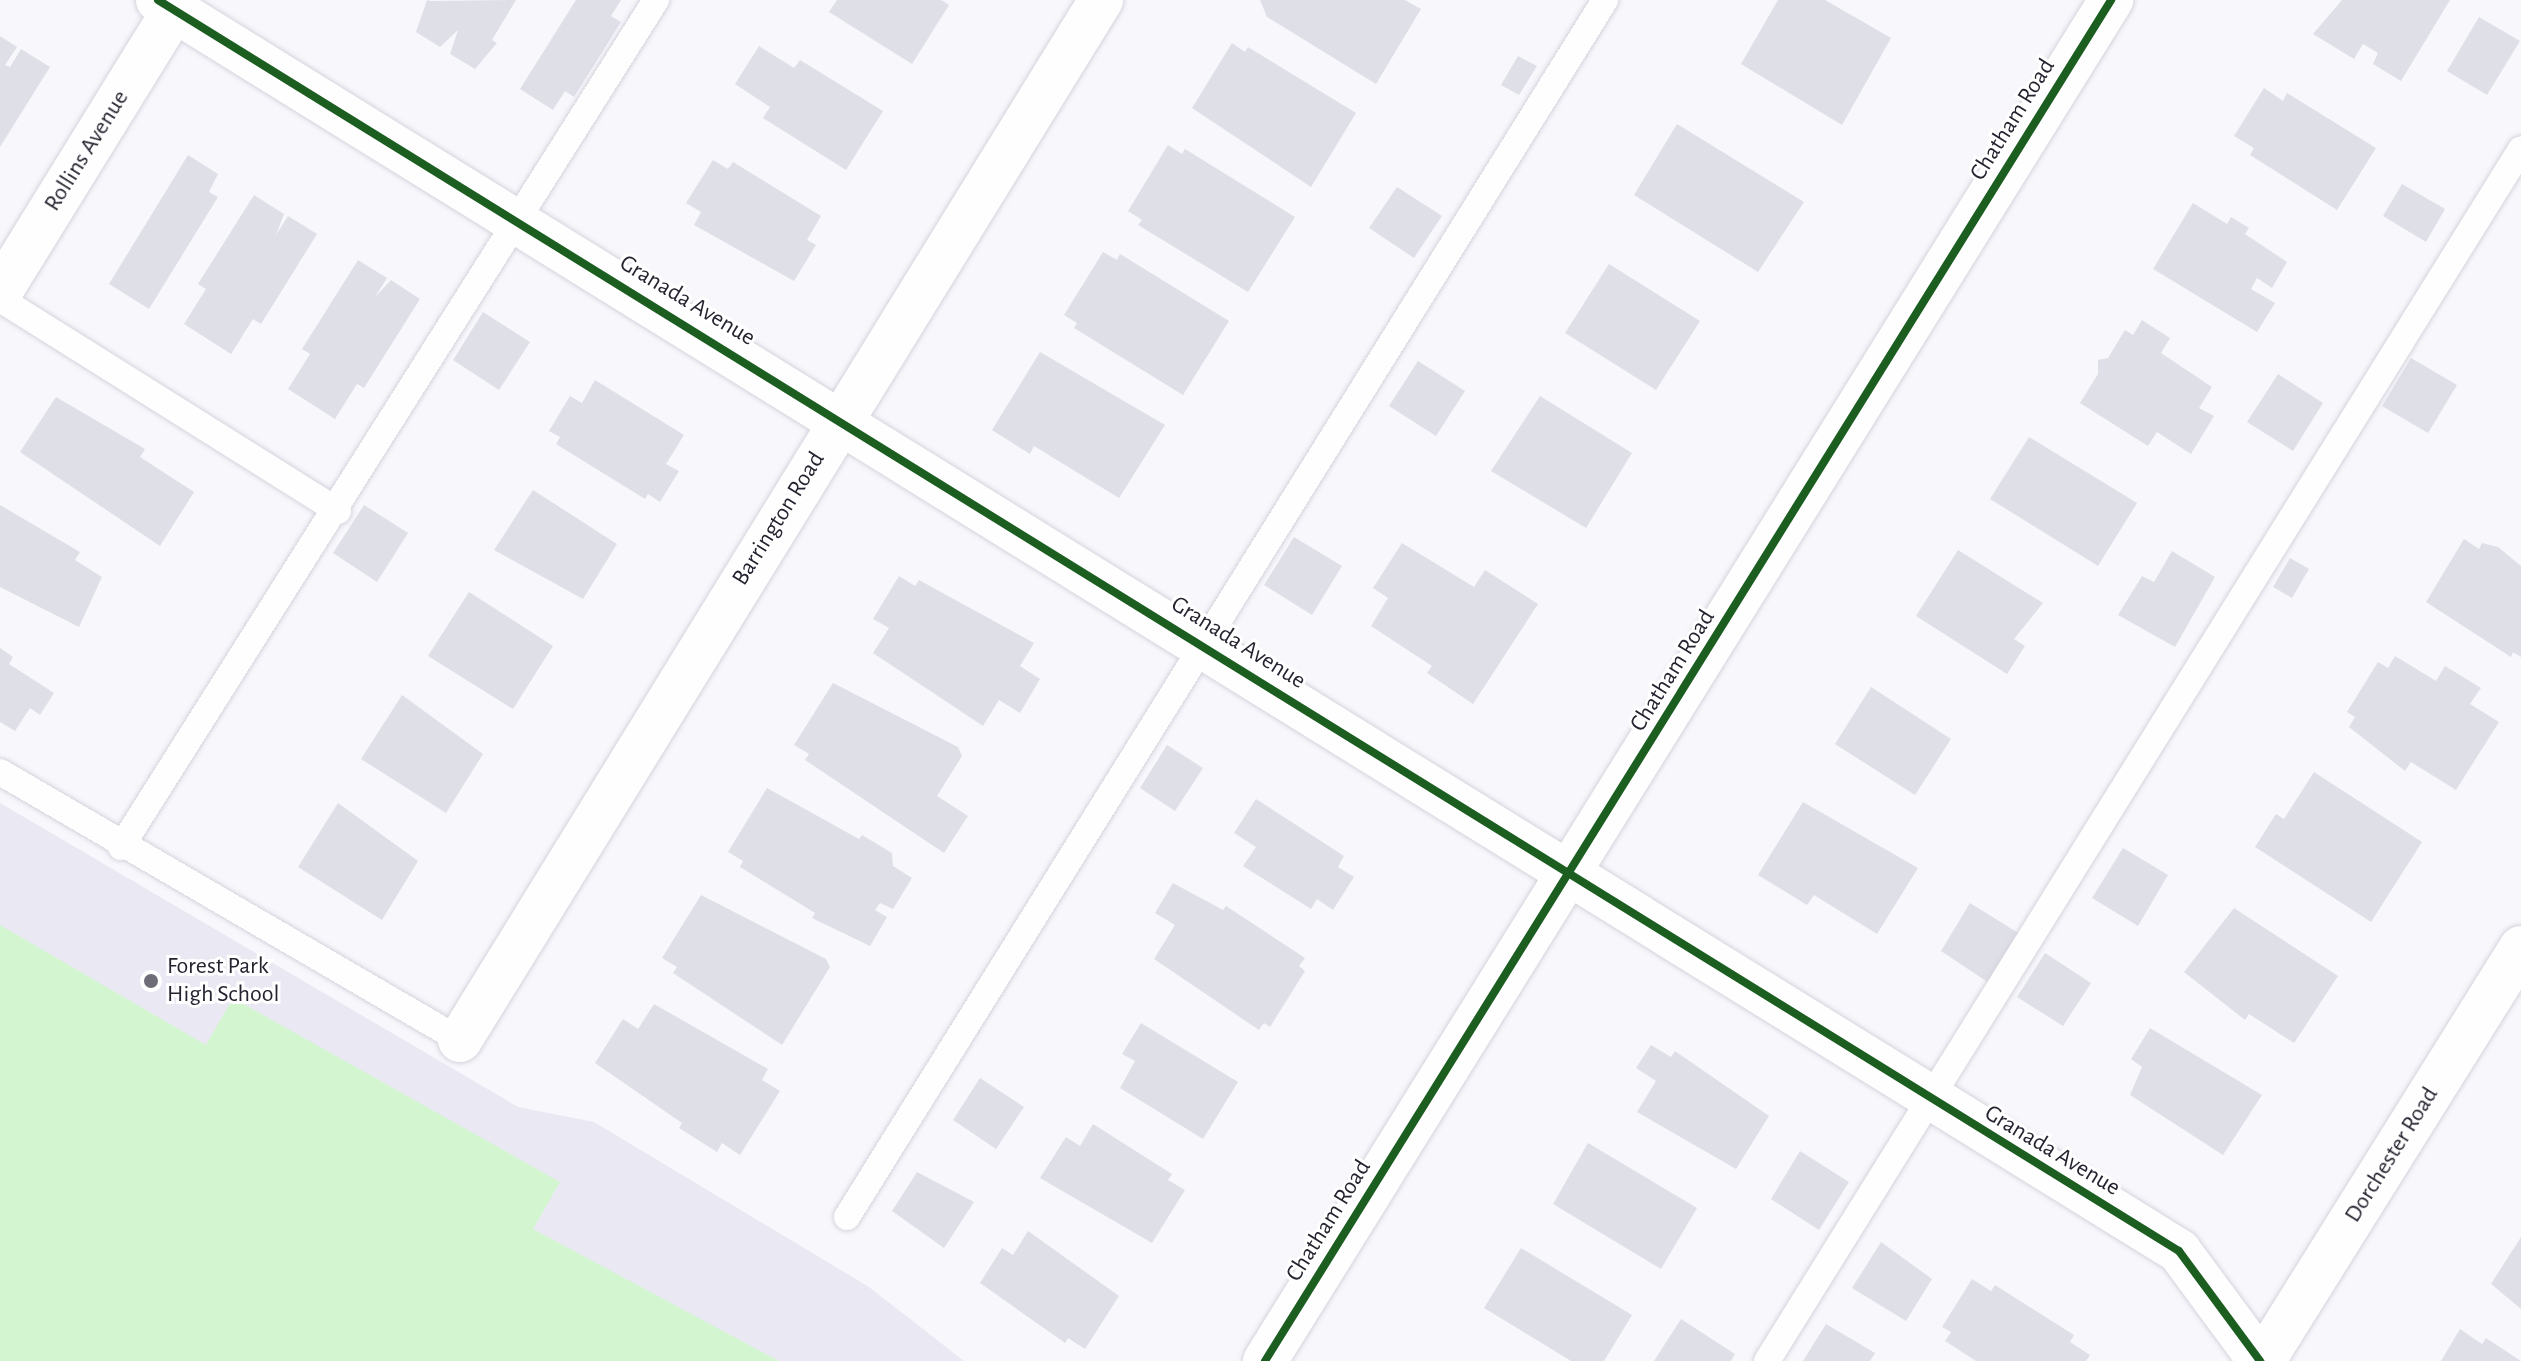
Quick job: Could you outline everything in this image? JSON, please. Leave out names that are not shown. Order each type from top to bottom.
[{"type":"street","name":"Barrington Road","points":[[460,1040],[1101,0]]},
{"type":"street","name":"Chatham Road","points":[[1265,1361],[1569,877],[2111,0]]},
{"type":"street","name":"Granada Avenue","points":[[166,5],[1204,644],[1569,877],[1930,1101],[2179,1251],[2261,1361]]},
{"type":"street","name":"Rollins Avenue","points":[[0,292],[166,5]]},
{"type":"street","name":"Dorchester Road","points":[[2261,1361],[2521,948]]},
{"type":"lane","points":[[121,847],[338,511],[656,0]]},
{"type":"lane","points":[[847,1217],[1605,0]]},
{"type":"lane","points":[[1767,1361],[2521,149]]},
{"type":"lane","points":[[0,299],[338,511]]},
{"type":"lane","points":[[0,772],[121,847],[460,1040]]},
{"type":"shaded area","name":"Forest Park High School","points":[[0,803],[518,1107],[594,1122],[869,1287],[964,1361],[0,1361]]},
{"type":"green space","name":"Forest Park High School","points":[[0,925],[206,1045],[233,998],[560,1182],[533,1229],[779,1361],[0,1361]]},
{"type":"building","points":[[427,0],[516,0],[492,40],[497,43],[475,69],[450,54],[458,30],[440,47],[416,32]]},
{"type":"building","points":[[576,0],[621,0],[611,16],[621,22],[574,97],[565,91],[553,110],[520,89]]},
{"type":"building","points":[[837,0],[941,0],[949,5],[912,64],[829,12]]},
{"type":"building","points":[[1260,0],[1405,0],[1421,9],[1376,84],[1267,17]]},
{"type":"building","points":[[1778,0],[1825,0],[1891,38],[1842,125],[1741,64]]},
{"type":"building","points":[[2342,0],[2450,0],[2401,81],[2373,64],[2378,53],[2363,44],[2354,59],[2313,34]]},
{"type":"building","points":[[2479,17],[2520,41],[2487,95],[2447,71]]},
{"type":"building","points":[[0,36],[17,47],[5,65],[10,67],[21,49],[50,67],[0,147]]},
{"type":"building","points":[[1232,43],[1245,52],[1248,47],[1356,113],[1311,187],[1192,108]]},
{"type":"building","points":[[759,46],[794,68],[800,60],[883,111],[846,170],[763,118],[770,107],[735,84]]},
{"type":"building","points":[[1518,56],[1537,66],[1519,95],[1501,85]]},
{"type":"building","points":[[2264,88],[2283,101],[2287,93],[2376,148],[2337,210],[2250,155],[2254,148],[2234,136]]},
{"type":"building","points":[[1677,124],[1804,202],[1758,272],[1634,195]]},
{"type":"building","points":[[1168,145],[1182,154],[1185,149],[1295,217],[1248,292],[1138,225],[1142,220],[1128,211]]},
{"type":"building","points":[[188,155],[218,174],[209,192],[218,197],[149,309],[109,284]]},
{"type":"building","points":[[713,160],[728,169],[733,162],[821,216],[807,240],[816,245],[794,281],[694,225],[701,212],[686,203]]},
{"type":"building","points":[[2402,184],[2445,209],[2426,242],[2383,216]]},
{"type":"building","points":[[1397,187],[1442,216],[1414,258],[1369,228]]},
{"type":"building","points":[[254,195],[284,214],[276,235],[288,216],[317,234],[261,324],[253,319],[231,354],[184,324],[206,289],[198,284]]},
{"type":"building","points":[[2193,203],[2227,224],[2231,217],[2249,228],[2245,234],[2287,262],[2272,288],[2257,278],[2251,289],[2275,303],[2257,332],[2153,269]]},
{"type":"building","points":[[1103,252],[1117,260],[1120,254],[1229,321],[1183,395],[1074,328],[1077,323],[1064,315]]},
{"type":"building","points":[[358,260],[387,278],[375,297],[391,280],[420,299],[364,388],[357,384],[335,419],[288,389],[310,354],[302,349]]},
{"type":"building","points":[[1609,264],[1700,321],[1656,390],[1565,333]]},
{"type":"building","points":[[483,312],[530,342],[499,390],[453,360]]},
{"type":"building","points":[[2142,320],[2170,338],[2161,353],[2212,387],[2199,408],[2214,416],[2191,454],[2157,432],[2148,446],[2080,403],[2098,374],[2098,360],[2108,358],[2125,330],[2133,335]]},
{"type":"building","points":[[1040,352],[1165,425],[1119,498],[1034,446],[1030,454],[992,430]]},
{"type":"building","points":[[2411,358],[2457,385],[2428,433],[2382,406]]},
{"type":"building","points":[[1418,361],[1465,391],[1436,436],[1389,406]]},
{"type":"building","points":[[2278,374],[2323,403],[2293,451],[2247,422]]},
{"type":"building","points":[[595,380],[684,435],[666,464],[679,471],[660,502],[648,494],[645,499],[556,444],[560,437],[549,431],[570,396],[582,403]]},
{"type":"building","points":[[1540,396],[1632,453],[1586,528],[1491,471]]},
{"type":"building","points":[[56,397],[145,449],[140,457],[194,492],[160,546],[20,452]]},
{"type":"building","points":[[2029,437],[2137,503],[2098,566],[1990,499]]},
{"type":"building","points":[[533,490],[617,544],[583,599],[494,550]]},
{"type":"building","points":[[0,505],[80,552],[75,560],[102,577],[79,627],[0,587]]},
{"type":"building","points":[[364,505],[408,533],[377,582],[333,553]]},
{"type":"building","points":[[1294,537],[1342,566],[1312,615],[1264,585]]},
{"type":"building","points":[[2464,539],[2479,549],[2482,543],[2498,547],[2521,566],[2521,657],[2513,652],[2511,657],[2426,602]]},
{"type":"building","points":[[1402,543],[1474,587],[1485,570],[1538,604],[1473,704],[1427,673],[1432,666],[1371,626],[1388,598],[1373,588]]},
{"type":"building","points":[[1958,550],[2043,603],[2014,639],[2025,646],[2007,674],[1916,616]]},
{"type":"building","points":[[2172,551],[2215,577],[2175,647],[2118,615],[2142,576],[2154,582]]},
{"type":"building","points":[[2290,558],[2309,569],[2292,598],[2273,587]]},
{"type":"building","points":[[899,576],[915,586],[919,580],[1034,643],[1020,666],[1040,679],[1020,713],[999,700],[983,726],[873,653],[889,628],[873,619]]},
{"type":"building","points":[[469,592],[553,646],[513,709],[428,656]]},
{"type":"building","points":[[0,648],[13,657],[9,664],[54,693],[40,715],[30,708],[15,731],[0,722]]},
{"type":"building","points":[[2395,656],[2436,681],[2445,666],[2481,688],[2470,704],[2499,722],[2456,790],[2411,762],[2405,771],[2349,727],[2355,717],[2347,712],[2378,662],[2388,668]]},
{"type":"building","points":[[833,683],[958,747],[962,756],[937,796],[968,816],[944,853],[805,760],[809,754],[794,745]]},
{"type":"building","points":[[1871,687],[1951,739],[1915,795],[1835,744]]},
{"type":"building","points":[[402,695],[483,754],[446,813],[361,759]]},
{"type":"building","points":[[1167,745],[1203,768],[1175,811],[1140,788]]},
{"type":"building","points":[[2314,772],[2422,842],[2371,922],[2255,847],[2276,814],[2284,819]]},
{"type":"building","points":[[767,788],[859,839],[862,835],[892,853],[893,866],[912,878],[893,909],[880,903],[875,910],[887,917],[870,946],[812,918],[815,913],[740,867],[743,861],[728,852]]},
{"type":"building","points":[[1256,799],[1344,856],[1338,867],[1354,877],[1333,910],[1317,899],[1311,909],[1243,866],[1256,847],[1234,833]]},
{"type":"building","points":[[1803,802],[1918,868],[1877,934],[1814,895],[1807,905],[1758,875]]},
{"type":"building","points":[[338,803],[418,861],[382,920],[298,867]]},
{"type":"building","points":[[2123,848],[2168,875],[2138,926],[2092,898]]},
{"type":"building","points":[[1173,883],[1223,910],[1226,906],[1305,958],[1299,966],[1305,971],[1270,1027],[1264,1023],[1259,1030],[1154,959],[1175,925],[1155,913]]},
{"type":"building","points":[[701,895],[826,959],[830,967],[782,1045],[673,973],[677,967],[662,958]]},
{"type":"building","points":[[1970,903],[2020,934],[1989,983],[1941,951]]},
{"type":"building","points":[[2234,908],[2338,976],[2294,1043],[2249,1014],[2245,1020],[2184,972]]},
{"type":"building","points":[[2045,953],[2091,983],[2063,1026],[2017,997]]},
{"type":"building","points":[[654,1004],[768,1069],[762,1080],[780,1091],[740,1155],[722,1143],[717,1152],[679,1128],[682,1123],[595,1063],[623,1019],[638,1029]]},
{"type":"building","points":[[1141,1023],[1238,1082],[1203,1139],[1120,1088],[1135,1061],[1122,1054]]},
{"type":"building","points":[[2150,1028],[2262,1095],[2223,1155],[2130,1095],[2142,1067],[2131,1059]]},
{"type":"building","points":[[1651,1045],[1671,1057],[1675,1051],[1769,1116],[1736,1169],[1637,1112],[1656,1081],[1636,1068]]},
{"type":"building","points":[[980,1078],[1024,1107],[996,1149],[953,1120]]},
{"type":"building","points":[[1093,1124],[1172,1174],[1168,1180],[1185,1190],[1152,1243],[1040,1178],[1066,1137],[1080,1146]]},
{"type":"building","points":[[1588,1143],[1697,1208],[1661,1269],[1553,1204]]},
{"type":"building","points":[[1800,1151],[1849,1182],[1819,1230],[1771,1199]]},
{"type":"building","points":[[917,1172],[974,1202],[944,1248],[892,1211]]},
{"type":"building","points":[[1028,1231],[1119,1296],[1085,1349],[1068,1338],[1065,1343],[980,1283],[1002,1248],[1013,1255]]},
{"type":"building","points":[[2521,1237],[2521,1309],[2491,1284]]},
{"type":"building","points":[[1881,1242],[1932,1279],[1906,1321],[1852,1288]]},
{"type":"building","points":[[1521,1248],[1632,1315],[1604,1361],[1571,1361],[1484,1308]]},
{"type":"building","points":[[1972,1279],[1991,1291],[1995,1285],[2074,1335],[2070,1342],[2090,1355],[2086,1361],[1976,1361],[1945,1341],[1951,1332],[1942,1327]]},
{"type":"building","points":[[1681,1319],[1735,1354],[1731,1361],[1654,1361]]},
{"type":"building","points":[[1826,1324],[1875,1353],[1870,1361],[1803,1361]]},
{"type":"building","points":[[2460,1329],[2482,1344],[2486,1338],[2521,1361],[2441,1361]]},
{"type":"cycle path","points":[[158,0],[2179,1251],[2260,1361]]},
{"type":"cycle path","points":[[1265,1361],[2111,0]]},
{"type":"place","name":"Forest Park High School","points":[[151,981]]}]
